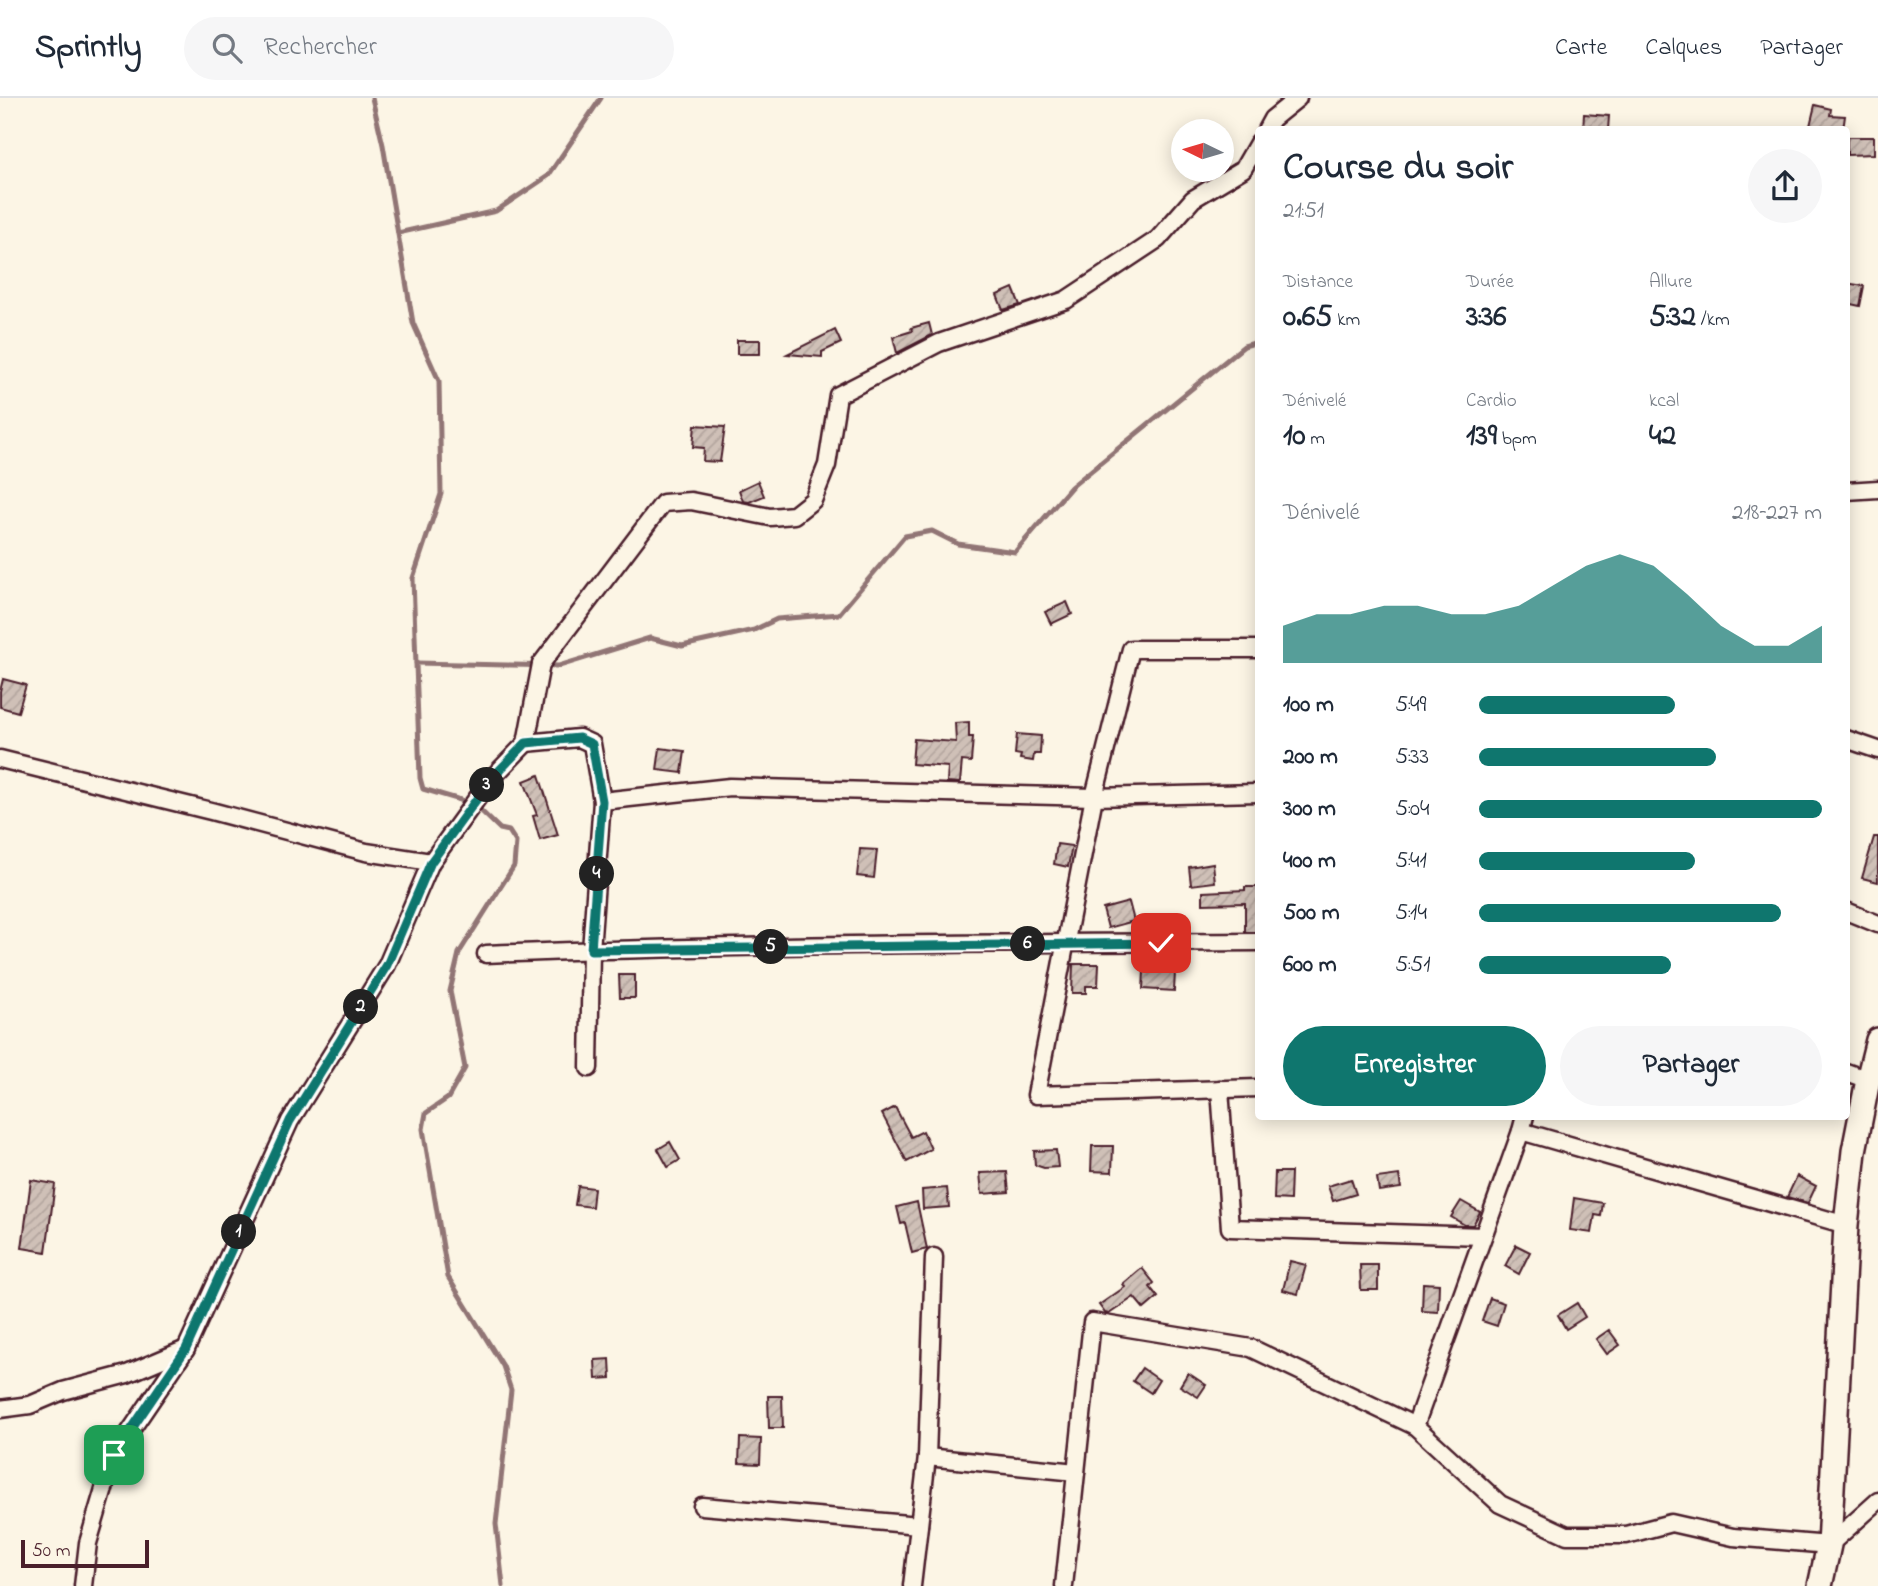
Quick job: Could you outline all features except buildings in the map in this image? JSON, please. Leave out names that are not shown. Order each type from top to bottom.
[{"type":"street","points":[[1268,126],[1272,119],[1298,98]]},
{"type":"street","points":[[83,1586],[88,1543],[114,1455],[186,1349],[290,1121],[387,965],[431,862],[492,778],[526,743],[541,664],[663,503],[691,500],[769,517],[794,515],[813,500],[827,466],[838,395],[939,342],[1066,300],[1158,239],[1193,200],[1243,169],[1255,148]]},
{"type":"street","points":[[1850,491],[1878,489]]},
{"type":"street","points":[[1255,649],[1131,649],[1094,797],[1036,1095],[1255,1088]]},
{"type":"street","points":[[526,743],[579,738],[592,744],[602,801],[591,950],[589,1068]]},
{"type":"street","points":[[1850,740],[1878,750]]},
{"type":"street","points":[[0,759],[366,852],[431,862]]},
{"type":"street","points":[[602,801],[730,787],[1094,797],[1255,793]]},
{"type":"street","points":[[1850,913],[1878,924]]},
{"type":"street","points":[[486,954],[591,950],[1255,942]]},
{"type":"street","points":[[1820,1586],[1829,1545],[1846,1225],[1854,1151],[1857,1076],[1878,1040]]},
{"type":"street","points":[[1220,1089],[1230,1228],[1483,1236]]},
{"type":"street","points":[[1415,1426],[1523,1124],[1846,1225]]},
{"type":"street","points":[[912,1586],[927,1457],[934,1257]]},
{"type":"street","points":[[1064,1586],[1092,1322],[1251,1348],[1415,1426],[1500,1504],[1567,1535],[1626,1535],[1671,1523],[1733,1537],[1829,1545],[1878,1502]]},
{"type":"street","points":[[0,1409],[30,1405],[63,1391],[127,1374],[186,1349]]},
{"type":"street","points":[[927,1457],[1076,1472]]},
{"type":"street","points":[[702,1506],[919,1525]]},
{"type":"waterway","points":[[372,98],[383,145],[413,323],[439,381],[441,494],[413,578],[420,778],[423,789],[474,804],[500,829],[509,831],[516,842],[514,866],[459,953],[450,991],[465,1068],[448,1098],[426,1113],[423,1129],[448,1277],[503,1366],[511,1390],[496,1524],[503,1586]]},
{"type":"waterway","points":[[398,233],[496,211],[548,176],[601,98]]},
{"type":"waterway","points":[[416,663],[559,666],[650,638],[682,646],[754,630],[777,619],[839,614],[905,536],[932,531],[958,544],[1015,552],[1071,487],[1244,346],[1255,343]]},
{"type":"route","points":[[114,1455],[186,1349],[290,1121],[387,965],[431,862],[492,778],[526,743],[579,738],[592,744],[602,801],[591,950],[1161,943]]}]
